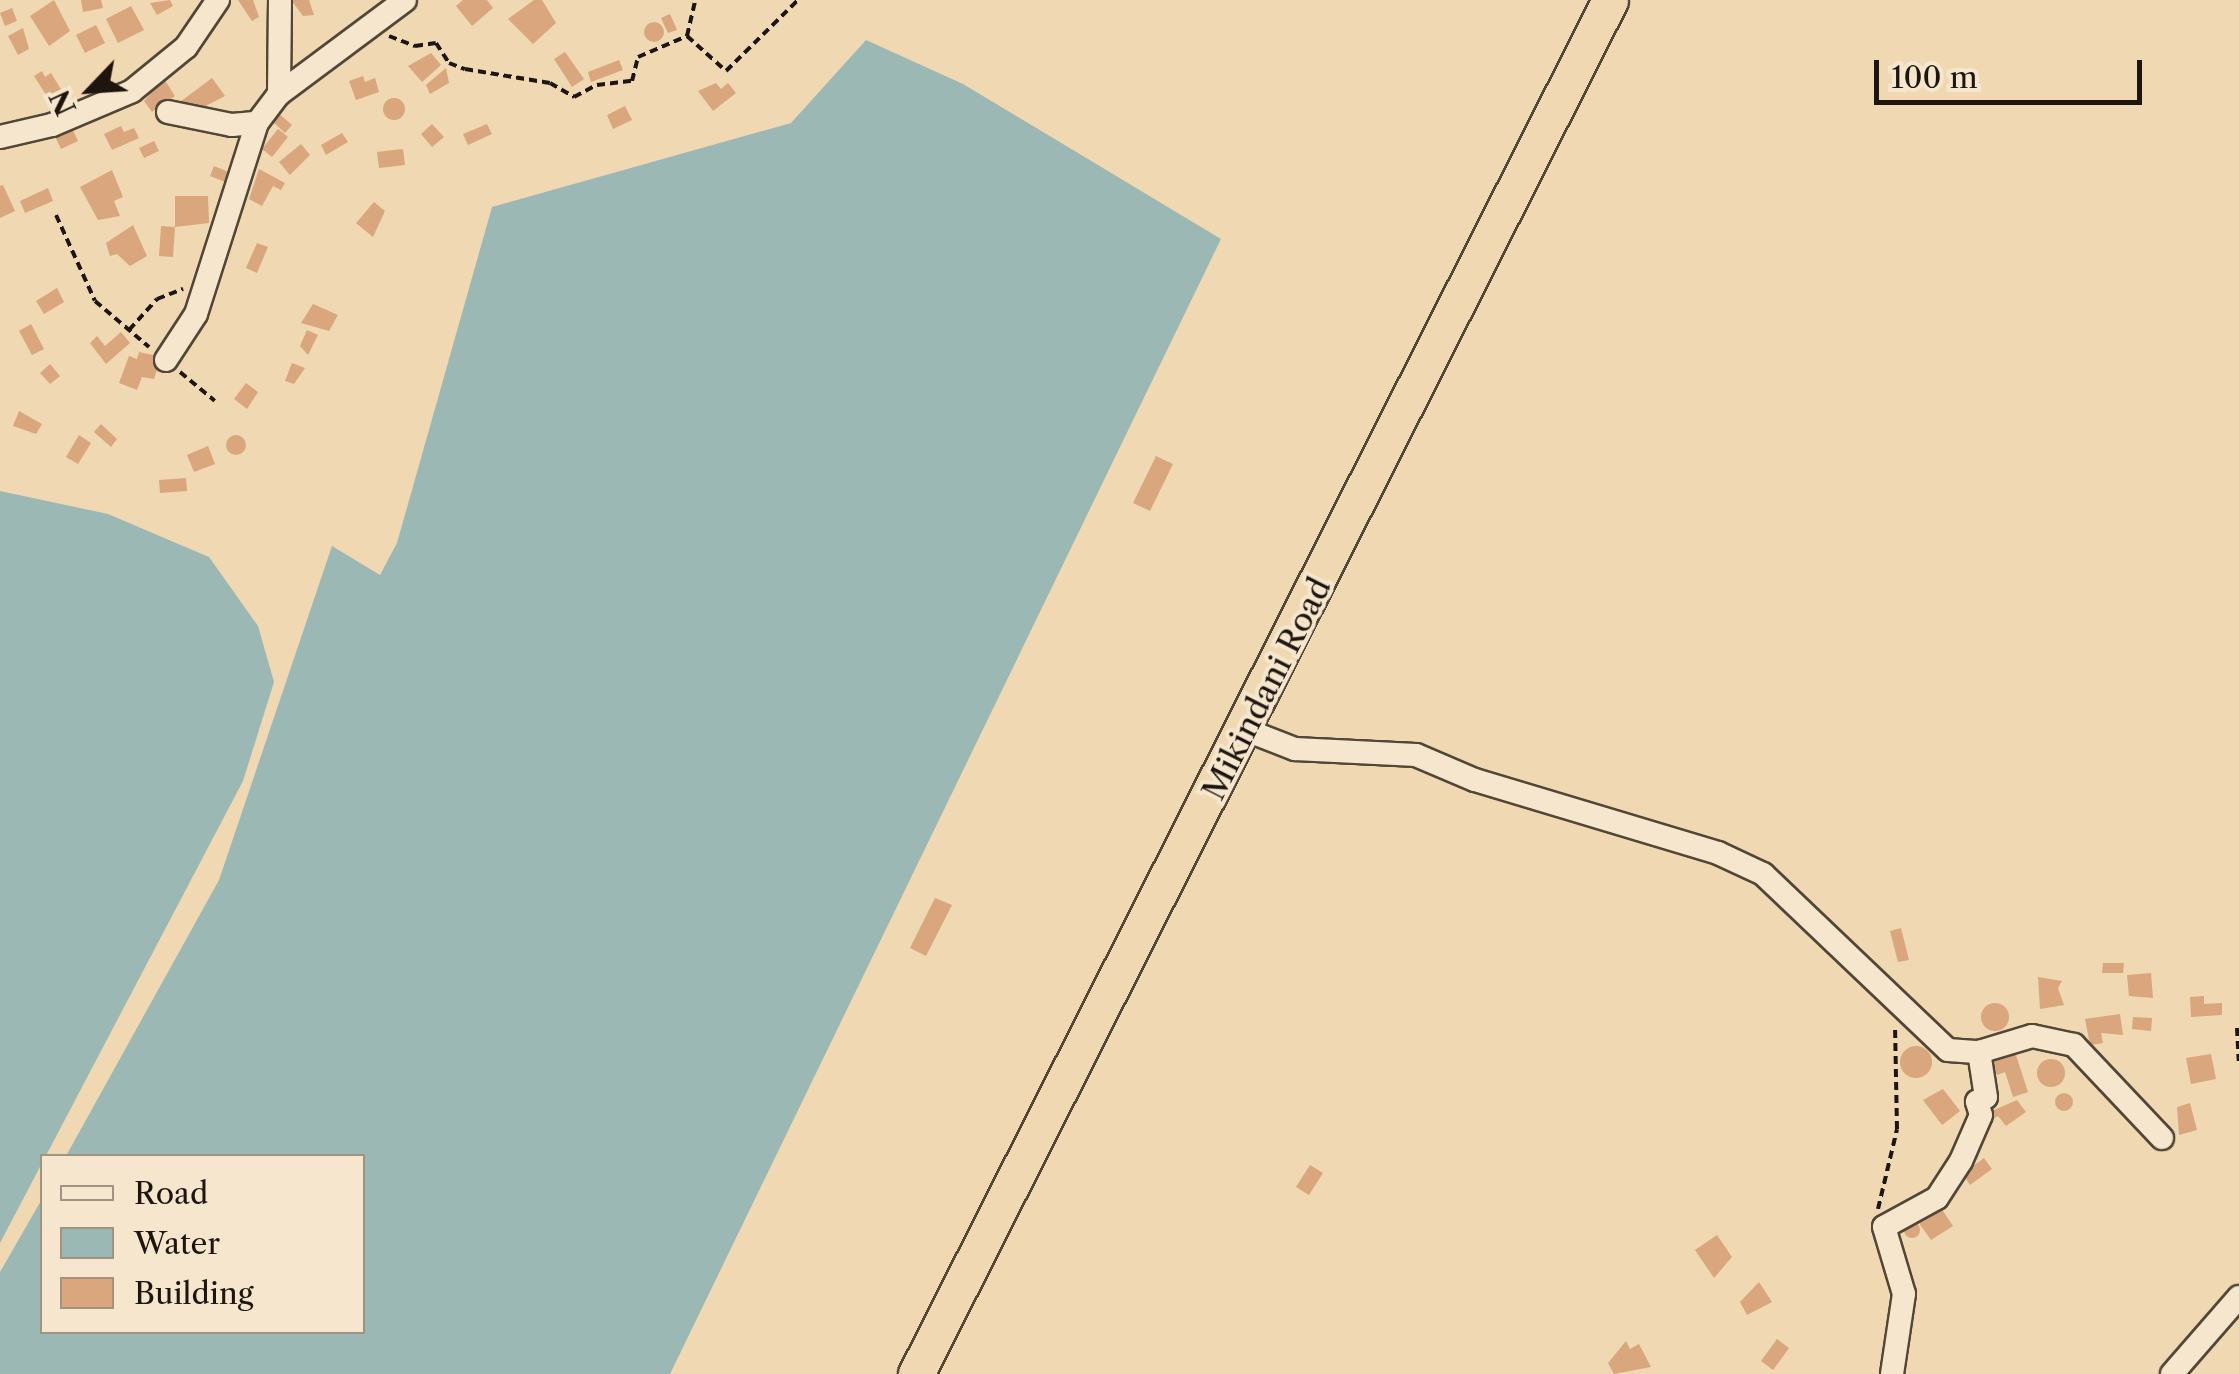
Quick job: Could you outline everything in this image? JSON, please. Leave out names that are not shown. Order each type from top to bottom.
[{"type":"highway","name":"Mikindani Road","points":[[916,1374],[1246,730],[1610,0]]},
{"type":"street","points":[[0,137],[52,125],[132,91],[186,48],[218,0]]},
{"type":"street","points":[[279,94],[280,0]]},
{"type":"street","points":[[166,360],[207,286],[257,123],[279,94],[405,0]]},
{"type":"street","points":[[168,112],[232,125],[257,123]]},
{"type":"street","points":[[1246,730],[1295,749],[1416,755],[1474,780],[1718,853],[1762,874],[1948,1050],[1980,1052],[2032,1036],[2074,1045],[2162,1138]]},
{"type":"street","points":[[1892,1374],[1904,1294],[1884,1227],[1937,1198],[1961,1161],[1980,1116],[1977,1102],[1986,1097],[1980,1052]]},
{"type":"street","points":[[2172,1374],[2239,1297]]},
{"type":"path","points":[[687,36],[694,0]]},
{"type":"path","points":[[687,36],[726,71],[798,0]]},
{"type":"path","points":[[371,28],[415,46],[436,42],[449,63],[464,69],[550,84],[574,97],[596,84],[632,82],[638,58],[687,36]]},
{"type":"path","points":[[56,216],[95,301],[215,401]]},
{"type":"path","points":[[129,330],[157,299],[207,286]]},
{"type":"path","points":[[1884,1227],[1878,1193],[1898,1129],[1892,1048],[1898,1002]]},
{"type":"path","points":[[2237,1028],[2239,1061]]},
{"type":"water","points":[[866,40],[963,84],[1221,239],[670,1374],[0,1374],[0,1272],[40,1202],[40,1334],[365,1334],[365,1154],[67,1154],[219,880],[332,546],[380,575],[397,543],[492,207],[791,123]]},
{"type":"water","points":[[0,491],[108,514],[209,557],[258,626],[274,682],[243,781],[47,1154],[40,1154],[40,1167],[0,1243]]},
{"type":"building","points":[[54,0],[70,31],[49,46],[30,16]]},
{"type":"building","points":[[81,0],[101,0],[103,8],[83,12]]},
{"type":"building","points":[[170,0],[173,6],[157,15],[150,3]]},
{"type":"building","points":[[238,0],[253,0],[259,17],[252,21]]},
{"type":"building","points":[[291,0],[309,0],[314,15],[303,16]]},
{"type":"building","points":[[463,0],[487,0],[493,8],[472,26],[456,6]]},
{"type":"building","points":[[534,0],[542,0],[556,23],[533,44],[508,19]]},
{"type":"building","points":[[131,6],[144,30],[118,43],[106,19]]},
{"type":"building","points":[[12,8],[17,21],[5,26],[0,13]]},
{"type":"building","points":[[670,14],[677,30],[668,33],[661,18]]},
{"type":"building","points":[[654,22],[664,32],[654,42],[644,32]]},
{"type":"building","points":[[96,25],[105,43],[85,53],[76,35]]},
{"type":"building","points":[[23,28],[29,49],[18,55],[8,36]]},
{"type":"building","points":[[565,52],[584,79],[572,87],[554,59]]},
{"type":"building","points":[[431,53],[441,65],[422,82],[408,66]]},
{"type":"building","points":[[619,60],[623,70],[591,82],[588,72]]},
{"type":"building","points":[[446,68],[449,83],[430,94],[426,85]]},
{"type":"building","points":[[42,71],[45,77],[51,73],[70,104],[57,112],[34,76]]},
{"type":"building","points":[[363,76],[365,82],[375,78],[379,92],[356,100],[349,81]]},
{"type":"building","points":[[212,78],[225,96],[188,115],[180,102]]},
{"type":"building","points":[[164,79],[175,96],[152,112],[144,101]]},
{"type":"building","points":[[716,83],[721,89],[728,83],[736,93],[713,111],[698,91]]},
{"type":"building","points":[[394,98],[402,101],[402,117],[394,120],[386,117],[383,109],[386,101]]},
{"type":"building","points":[[625,106],[632,120],[613,129],[607,115]]},
{"type":"building","points":[[278,113],[292,125],[285,133],[271,120]]},
{"type":"building","points":[[69,122],[78,141],[61,149],[52,130]]},
{"type":"building","points":[[432,124],[444,137],[432,147],[421,134]]},
{"type":"building","points":[[487,124],[492,134],[468,145],[463,134]]},
{"type":"building","points":[[121,126],[124,132],[134,128],[139,138],[112,150],[104,134]]},
{"type":"building","points":[[278,129],[288,137],[272,157],[262,149]]},
{"type":"building","points":[[342,133],[348,142],[326,155],[321,145]]},
{"type":"building","points":[[154,141],[159,151],[144,158],[139,148]]},
{"type":"building","points":[[301,144],[310,155],[290,175],[279,162]]},
{"type":"building","points":[[403,149],[405,165],[379,168],[377,152]]},
{"type":"building","points":[[214,166],[231,173],[228,183],[210,176]]},
{"type":"building","points":[[259,169],[285,183],[281,190],[273,186],[262,206],[249,199]]},
{"type":"building","points":[[112,170],[123,197],[114,201],[120,216],[98,220],[80,187]]},
{"type":"building","points":[[3,185],[15,211],[0,218],[0,186]]},
{"type":"building","points":[[48,188],[53,201],[25,213],[20,201]]},
{"type":"building","points":[[175,196],[208,196],[209,223],[175,227]]},
{"type":"building","points":[[374,202],[385,211],[373,237],[356,223]]},
{"type":"building","points":[[133,225],[147,256],[130,266],[117,254],[110,256],[106,243]]},
{"type":"building","points":[[161,226],[175,227],[173,257],[159,256]]},
{"type":"building","points":[[257,243],[268,247],[257,273],[246,268]]},
{"type":"building","points":[[57,288],[64,302],[44,314],[36,301]]},
{"type":"building","points":[[313,304],[338,315],[329,331],[301,323]]},
{"type":"building","points":[[31,324],[44,349],[32,355],[19,331]]},
{"type":"building","points":[[307,330],[318,335],[308,355],[300,346]]},
{"type":"building","points":[[121,332],[130,343],[106,364],[90,343],[97,336],[105,346]]},
{"type":"building","points":[[139,352],[153,355],[158,366],[154,379],[142,377],[137,390],[119,383],[129,356],[137,359]]},
{"type":"building","points":[[292,363],[305,368],[294,384],[285,381]]},
{"type":"building","points":[[50,364],[60,376],[50,384],[40,373]]},
{"type":"building","points":[[246,383],[258,392],[247,409],[234,399]]},
{"type":"building","points":[[19,411],[42,424],[36,434],[13,426]]},
{"type":"building","points":[[101,424],[117,439],[111,447],[94,432]]},
{"type":"building","points":[[79,435],[91,443],[78,464],[66,457]]},
{"type":"building","points":[[232,435],[240,435],[246,445],[240,455],[232,455],[226,449],[226,441]]},
{"type":"building","points":[[208,446],[215,464],[194,472],[187,455]]},
{"type":"building","points":[[1156,456],[1173,464],[1150,511],[1133,503]]},
{"type":"building","points":[[186,478],[187,491],[160,493],[159,480]]},
{"type":"building","points":[[935,898],[952,905],[926,956],[910,948]]},
{"type":"building","points":[[1901,928],[1909,960],[1898,962],[1890,931]]},
{"type":"building","points":[[2103,963],[2124,963],[2123,973],[2102,973]]},
{"type":"building","points":[[2151,973],[2153,998],[2129,996],[2127,975]]},
{"type":"building","points":[[2038,977],[2062,981],[2058,988],[2064,1005],[2040,1009]]},
{"type":"building","points":[[2204,996],[2204,1004],[2222,1003],[2222,1015],[2191,1017],[2190,997]]},
{"type":"building","points":[[1995,1003],[2005,1007],[2009,1017],[2005,1027],[1995,1031],[1985,1027],[1981,1017],[1985,1007]]},
{"type":"building","points":[[2120,1014],[2123,1035],[2101,1033],[2103,1043],[2090,1045],[2085,1019]]},
{"type":"building","points":[[2133,1017],[2152,1018],[2151,1031],[2132,1029]]},
{"type":"building","points":[[1916,1046],[1928,1050],[1932,1062],[1928,1074],[1916,1078],[1904,1074],[1900,1062],[1904,1050]]},
{"type":"building","points":[[2015,1052],[2028,1092],[2013,1097],[2005,1072],[1997,1075],[1992,1060]]},
{"type":"building","points":[[2211,1054],[2216,1079],[2191,1084],[2186,1058]]},
{"type":"building","points":[[2051,1059],[2061,1063],[2065,1073],[2061,1083],[2051,1087],[2041,1083],[2037,1073],[2041,1063]]},
{"type":"building","points":[[1943,1089],[1960,1111],[1942,1125],[1923,1100]]},
{"type":"building","points":[[2064,1093],[2073,1102],[2064,1111],[2055,1102]]},
{"type":"building","points":[[2017,1100],[2026,1112],[2006,1126],[1998,1116],[1990,1121],[1985,1114]]},
{"type":"building","points":[[2190,1103],[2197,1130],[2179,1135],[2177,1107]]},
{"type":"building","points":[[1984,1158],[1992,1169],[1970,1185],[1963,1174]]},
{"type":"building","points":[[1310,1165],[1323,1173],[1309,1195],[1296,1187]]},
{"type":"building","points":[[1941,1208],[1953,1226],[1931,1240],[1919,1223]]},
{"type":"building","points":[[1912,1222],[1920,1230],[1912,1238],[1904,1230]]},
{"type":"building","points":[[1717,1235],[1732,1257],[1714,1278],[1695,1250]]},
{"type":"building","points":[[1759,1282],[1772,1302],[1747,1315],[1740,1302]]},
{"type":"building","points":[[1777,1339],[1789,1348],[1773,1370],[1761,1361]]},
{"type":"building","points":[[1626,1341],[1630,1349],[1639,1344],[1651,1367],[1614,1374],[1608,1363]]}]
